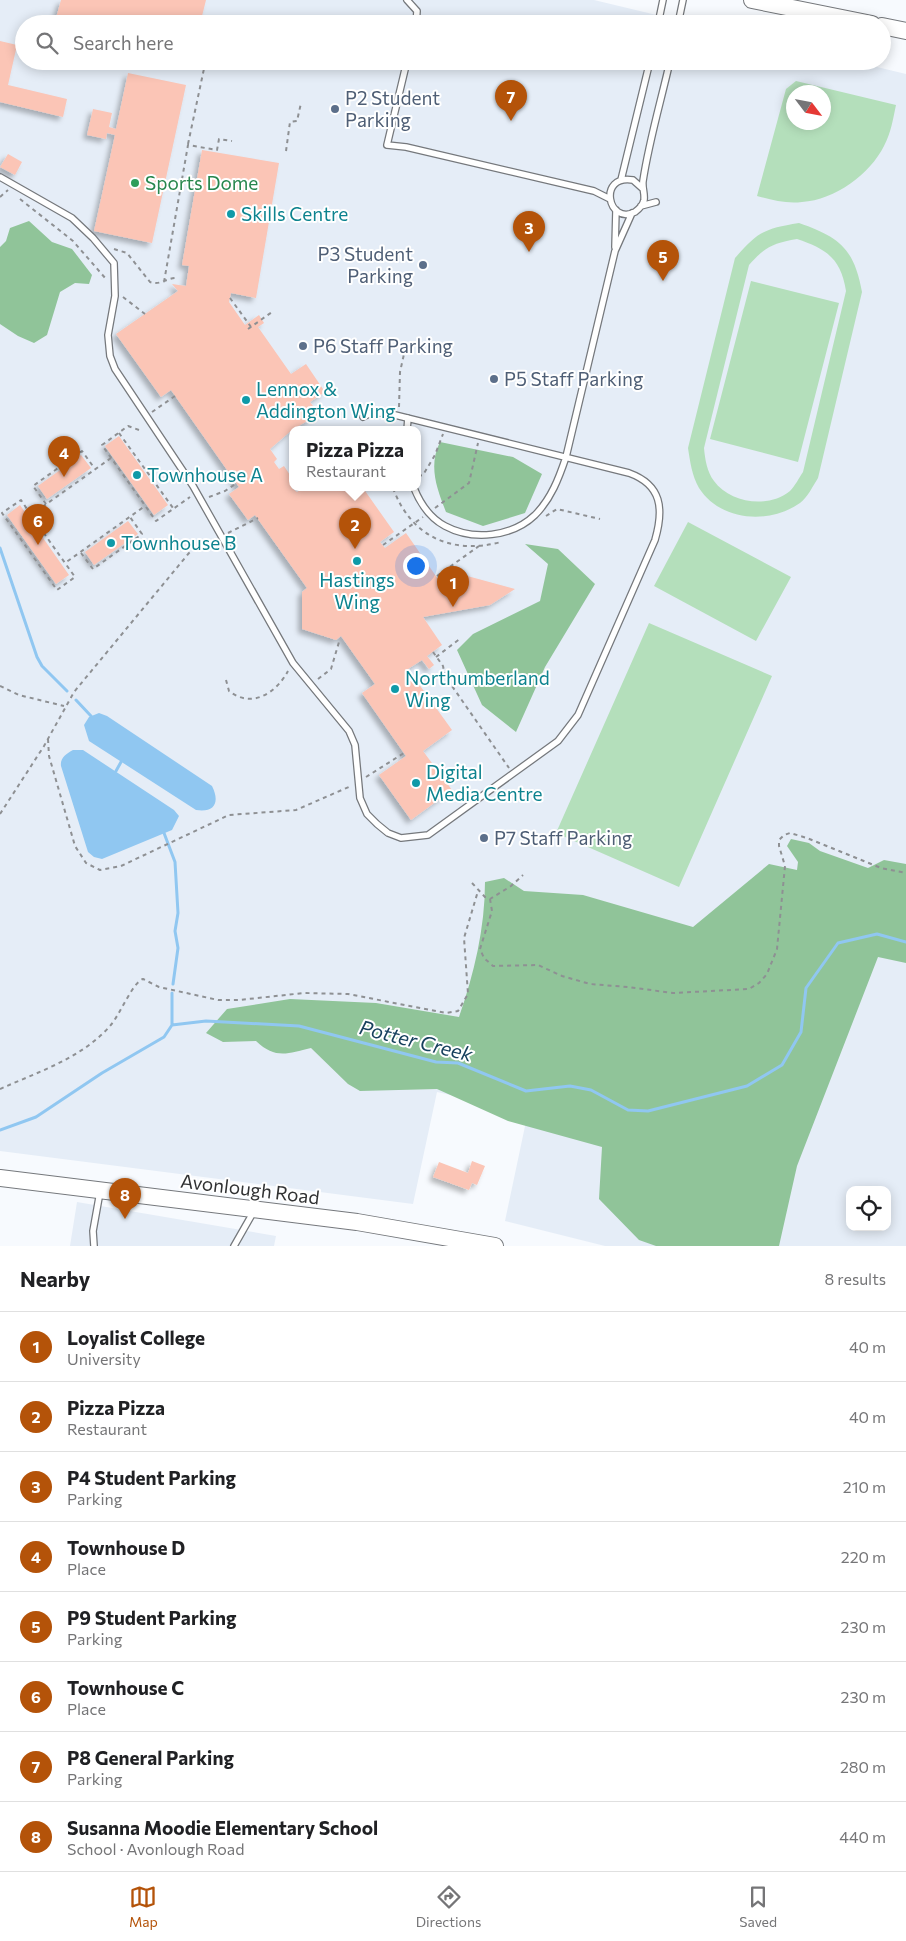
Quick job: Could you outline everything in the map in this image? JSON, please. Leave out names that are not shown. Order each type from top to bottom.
[{"type":"street","points":[[752,0],[827,15]]},
{"type":"street","points":[[891,28],[906,30]]},
{"type":"street","name":"Avonlough Road","points":[[0,1178],[357,1222],[495,1246]]},
{"type":"lane","points":[[407,0],[416,11],[416,15]]},
{"type":"lane","points":[[660,15],[663,0]]},
{"type":"lane","points":[[680,15],[684,0]]},
{"type":"lane","points":[[405,70],[387,144],[594,191],[610,199],[616,210],[615,251]]},
{"type":"lane","points":[[594,191],[612,188],[621,180],[648,70]]},
{"type":"lane","points":[[641,206],[668,70]]},
{"type":"lane","points":[[0,177],[72,218],[102,247],[114,263],[115,288],[108,335],[110,356],[127,390],[196,493],[293,663],[339,716],[355,745],[360,798],[368,814],[388,833],[401,838],[415,838],[428,835],[558,741],[578,715],[655,540],[660,522],[654,491],[644,478],[395,415],[378,412],[363,417]]},
{"type":"lane","points":[[416,491],[428,513],[444,526],[460,532],[496,535],[515,528],[534,515],[556,484],[566,457],[615,251],[632,213],[641,206],[656,202],[633,180],[621,180]]},
{"type":"lane","points":[[610,199],[612,188]]},
{"type":"lane","points":[[616,210],[626,214],[632,213]]},
{"type":"lane","points":[[407,426],[408,418]]},
{"type":"lane","points":[[94,1246],[93,1231],[100,1190]]},
{"type":"lane","points":[[234,1246],[256,1210]]},
{"type":"path","points":[[164,282],[188,145],[204,70]]},
{"type":"path","points":[[286,150],[290,122],[297,121],[301,104]]},
{"type":"path","points":[[188,145],[217,150],[219,139],[232,141]]},
{"type":"path","points":[[16,196],[73,241],[124,299],[145,314]]},
{"type":"path","points":[[102,247],[127,253],[145,278],[154,284],[178,278]]},
{"type":"path","points":[[230,298],[249,328],[272,312]]},
{"type":"path","points":[[389,426],[398,409],[400,372],[404,354]]},
{"type":"path","points":[[146,417],[175,396]]},
{"type":"path","points":[[139,430],[128,426],[102,445],[156,521],[196,493]]},
{"type":"path","points":[[421,475],[435,456],[444,427]]},
{"type":"path","points":[[119,433],[173,508]]},
{"type":"path","points":[[383,545],[469,483],[480,436]]},
{"type":"path","points":[[46,504],[33,486],[82,451],[95,469]]},
{"type":"path","points":[[31,515],[111,458]]},
{"type":"path","points":[[201,502],[237,483]]},
{"type":"path","points":[[21,500],[31,515],[75,577],[56,590],[2,513],[21,500]]},
{"type":"path","points":[[65,563],[145,506]]},
{"type":"path","points":[[80,552],[93,570],[142,534],[130,517]]},
{"type":"path","points":[[0,814],[48,739],[64,706],[190,553],[202,543],[220,537],[258,518]]},
{"type":"path","points":[[437,576],[496,535]]},
{"type":"path","points":[[436,657],[461,638]]},
{"type":"path","points":[[312,684],[331,669],[339,642]]},
{"type":"path","points":[[433,652],[443,666],[445,676],[513,774]]},
{"type":"path","points":[[226,680],[229,691],[236,696],[242,699],[257,698],[276,688],[293,663]]},
{"type":"path","points":[[0,686],[19,695],[64,706]]},
{"type":"path","points":[[48,739],[49,756],[75,846],[86,863],[100,870],[121,866],[229,815],[296,810],[326,799],[374,774],[404,753]]},
{"type":"path","points":[[472,882],[478,891],[490,899],[492,911],[480,949],[484,958],[493,966],[538,965],[562,976],[590,984],[636,987],[666,993],[749,989],[759,983],[767,974],[777,948],[785,866],[779,840],[784,835],[790,833],[807,838],[881,868],[906,873]]},
{"type":"path","points":[[490,899],[511,886],[523,875]]},
{"type":"path","points":[[0,1089],[62,1061],[88,1046],[110,1026],[127,1001],[134,986],[143,979],[159,987],[218,1000],[239,1000],[304,993],[348,994],[446,1013],[458,1011],[468,994],[464,938],[478,891]]},
{"type":"shaded area","points":[[0,0],[594,0],[656,15],[15,15],[15,70],[889,70],[906,74],[906,1246],[605,1246],[505,1221],[528,1112],[437,1092],[413,1204],[0,1151]]},
{"type":"shaded area","points":[[77,1202],[276,1236],[274,1246],[70,1246]]},
{"type":"green space","points":[[796,81],[813,85],[791,85]]},
{"type":"green space","points":[[786,89],[786,130],[831,130],[831,89],[896,105],[884,146],[870,166],[850,184],[827,196],[802,202],[774,200],[757,196]]},
{"type":"green space","points":[[29,221],[52,242],[72,249],[92,275],[89,284],[75,283],[60,292],[47,335],[34,343],[18,336],[0,324],[0,247],[6,241],[10,228]]},
{"type":"green space","points":[[799,223],[825,234],[843,246],[859,277],[862,292],[818,478],[803,501],[788,510],[760,517],[746,516],[732,513],[708,499],[699,488],[695,479],[688,448],[735,258],[750,242],[762,233],[777,227]],"holes":[[[797,239],[824,251],[836,263],[844,280],[846,291],[803,472],[792,489],[781,497],[761,502],[739,499],[721,488],[714,481],[708,470],[704,448],[749,265],[760,254],[775,244]]]},
{"type":"green space","points":[[751,281],[839,303],[798,462],[710,439]]},
{"type":"green space","points":[[440,442],[513,457],[542,474],[525,513],[483,526],[446,512],[437,486],[434,469],[436,451]]},
{"type":"green space","points":[[688,522],[791,577],[756,641],[654,586]]},
{"type":"green space","points":[[525,544],[558,549],[595,584],[545,667],[516,732],[482,705],[457,650],[473,634],[540,601],[548,564]]},
{"type":"green space","points":[[649,623],[772,676],[679,887],[556,833]]},
{"type":"green space","points":[[791,839],[809,843],[820,851],[868,868],[884,860],[906,864],[906,963],[878,957],[797,1166],[779,1246],[656,1246],[639,1240],[599,1199],[602,1147],[508,1121],[437,1089],[360,1091],[348,1084],[311,1048],[282,1054],[275,1053],[269,1051],[256,1041],[223,1042],[206,1033],[227,1009],[290,999],[376,1003],[459,1017],[478,951],[485,882],[504,878],[524,891],[583,895],[693,927],[769,864],[797,870],[798,862],[787,846]]},
{"type":"water","points":[[99,713],[107,716],[212,786],[216,797],[212,808],[196,810],[89,741],[84,725],[89,717]]},
{"type":"water","points":[[73,750],[83,750],[174,810],[179,816],[172,830],[102,859],[94,857],[88,852],[61,766],[63,758]]},
{"type":"building","points":[[61,0],[206,0],[202,15],[57,15]]},
{"type":"building","points":[[0,41],[15,45],[15,54],[8,85],[67,99],[63,117],[0,102]]},
{"type":"building","name":"Sports Dome","points":[[128,73],[186,85],[152,243],[94,231],[115,135],[107,133],[106,139],[87,135],[93,109],[112,113],[109,127],[116,129]]},
{"type":"building","points":[[202,150],[279,163],[256,298],[231,293],[229,302],[245,325],[259,315],[264,323],[258,327],[291,374],[306,364],[325,392],[310,402],[319,414],[299,426],[289,426],[289,433],[270,449],[277,459],[274,462],[279,469],[284,466],[289,474],[289,491],[365,491],[394,532],[380,542],[385,548],[406,533],[438,579],[449,571],[515,589],[490,605],[423,617],[442,645],[427,656],[434,665],[429,669],[422,660],[408,669],[452,730],[423,751],[452,790],[411,820],[379,775],[406,756],[362,693],[375,684],[341,636],[336,640],[302,629],[302,592],[307,588],[255,515],[248,520],[229,494],[239,487],[171,390],[161,397],[116,334],[178,291],[172,284],[186,286],[189,266],[182,265]]},
{"type":"building","points":[[8,154],[22,162],[15,175],[0,167]]},
{"type":"building","name":"Townhouse A","points":[[119,436],[168,505],[154,515],[105,446]]},
{"type":"building","points":[[81,455],[91,468],[47,499],[38,486]]},
{"type":"building","points":[[20,505],[69,575],[56,584],[7,515]]},
{"type":"building","name":"Townhouse B","points":[[128,521],[138,534],[94,565],[85,552]]},
{"type":"building","points":[[472,1161],[485,1166],[477,1185],[472,1183],[469,1190],[433,1177],[439,1162],[468,1173]]},
{"type":"waterway","points":[[0,548],[37,657],[42,666],[67,691]]},
{"type":"waterway","points":[[76,700],[91,716]]},
{"type":"waterway","points":[[116,771],[121,762]]},
{"type":"waterway","points":[[164,833],[175,862],[178,913],[175,931],[178,948],[173,984]]},
{"type":"waterway","name":"Potter Creek","points":[[0,1130],[36,1117],[102,1073],[164,1037],[172,1025],[206,1021],[299,1026],[436,1062],[458,1063],[526,1091],[570,1086],[591,1090],[628,1110],[648,1111],[747,1086],[782,1065],[801,1032],[806,988],[838,943],[877,934],[906,942]]},
{"type":"waterway","points":[[172,993],[172,1025]]},
{"type":"place","name":"P2 Student Parking","points":[[335,109]]},
{"type":"place","name":"P8 General Parking","points":[[511,121]]},
{"type":"place","name":"Sports Dome","points":[[135,183]]},
{"type":"place","name":"Skills Centre","points":[[231,214]]},
{"type":"place","name":"P4 Student Parking","points":[[529,252]]},
{"type":"place","name":"P3 Student Parking","points":[[423,265]]},
{"type":"place","name":"P9 Student Parking","points":[[663,281]]},
{"type":"place","name":"P6 Staff Parking","points":[[303,346]]},
{"type":"place","name":"P5 Staff Parking","points":[[494,379]]},
{"type":"place","name":"Lennox & Addington Wing","points":[[246,400]]},
{"type":"place","name":"Townhouse A","points":[[137,475]]},
{"type":"place","name":"Townhouse D","points":[[64,477]]},
{"type":"place","name":"Townhouse B","points":[[111,543]]},
{"type":"place","name":"Townhouse C","points":[[38,545]]},
{"type":"place","name":"Pizza Pizza","points":[[355,549]]},
{"type":"place","name":"Hastings Wing","points":[[357,561]]},
{"type":"place","name":"Loyalist College","points":[[453,607]]},
{"type":"place","name":"Northumberland Wing","points":[[395,689]]},
{"type":"place","name":"Digital Media Centre","points":[[416,783]]},
{"type":"place","name":"P7 Staff Parking","points":[[484,838]]},
{"type":"place","name":"Susanna Moodie Elementary School","points":[[125,1219]]}]
